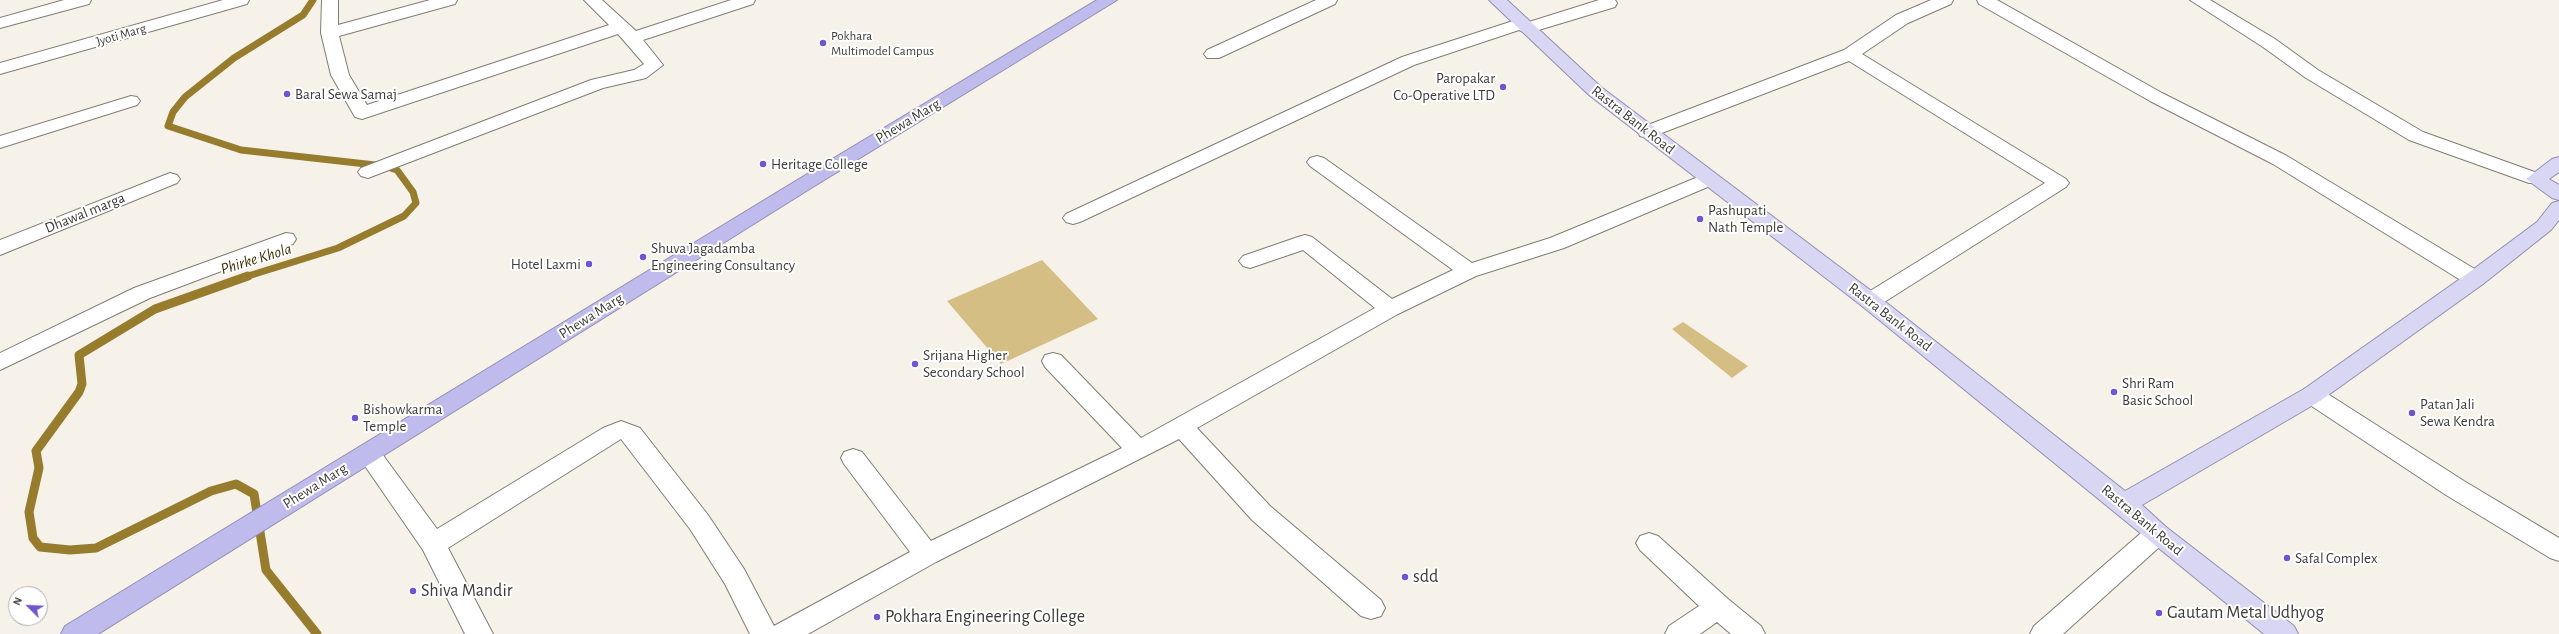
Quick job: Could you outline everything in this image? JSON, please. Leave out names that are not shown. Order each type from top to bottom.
[{"type":"highway","name":"Phewa Marg","points":[[74,634],[1109,0]]},
{"type":"main road","name":"Rastra Bank Road","points":[[1497,0],[1595,91],[1870,301],[2124,504],[2157,534],[2284,634]]},
{"type":"main road","points":[[2559,163],[2536,179],[2559,194]]},
{"type":"main road","points":[[2124,504],[2312,395],[2475,279],[2544,226],[2559,207]]},
{"type":"street","points":[[0,23],[83,0]]},
{"type":"street","name":"Jyoti Marg","points":[[0,69],[241,0]]},
{"type":"street","points":[[330,0],[330,33],[340,75],[362,113],[626,32],[647,34],[747,0]]},
{"type":"street","points":[[330,33],[449,0]]},
{"type":"street","points":[[368,172],[597,84],[640,74],[654,65],[626,32],[592,0]]},
{"type":"street","points":[[1213,54],[1329,0]]},
{"type":"street","points":[[1072,218],[1408,61],[1524,26],[1609,3],[1607,0]]},
{"type":"street","points":[[1647,132],[1850,54],[1902,19],[1945,0]]},
{"type":"street","points":[[1985,0],[2162,100],[2280,160],[2475,279]]},
{"type":"street","points":[[2198,0],[2269,43],[2312,74],[2416,136],[2536,179]]},
{"type":"street","points":[[1850,54],[2059,183],[1870,301]]},
{"type":"street","points":[[0,142],[131,101]]},
{"type":"street","points":[[1317,162],[1469,271]]},
{"type":"street","name":"Dhawal marga","points":[[0,248],[170,179]]},
{"type":"street","points":[[784,634],[927,556],[1138,451],[1390,309],[1469,271],[1557,242],[1710,179]]},
{"type":"street","points":[[0,362],[142,293],[286,239]]},
{"type":"street","points":[[1250,261],[1305,242],[1323,254],[1390,309]]},
{"type":"street","points":[[1053,361],[1111,420],[1138,451]]},
{"type":"street","points":[[2312,395],[2455,488],[2559,551]]},
{"type":"street","points":[[1182,427],[1261,513],[1372,608]]},
{"type":"street","points":[[433,544],[611,434],[621,430],[632,434],[699,522],[735,577],[764,634]]},
{"type":"street","points":[[368,453],[433,544],[479,634]]},
{"type":"street","points":[[853,458],[927,556]]},
{"type":"street","points":[[2044,634],[2157,534]]},
{"type":"street","points":[[1649,543],[1718,607],[1751,634]]},
{"type":"street","points":[[1679,634],[1718,607]]},
{"type":"shaded area","points":[[1042,260],[1098,319],[1001,364],[947,301]]},
{"type":"shaded area","points":[[1683,322],[1748,366],[1732,378],[1672,329]]},
{"type":"waterway","name":"Phirke Khola","points":[[246,277],[338,248],[404,216],[416,203],[413,192],[397,170],[384,166],[241,150],[168,126],[173,112],[185,97],[234,58],[303,15],[313,0]]},
{"type":"waterway","name":"Phirke Khola","points":[[246,277],[155,309],[79,355],[82,384],[79,392],[36,451],[39,468],[29,512],[33,538],[40,547],[70,550],[96,548],[211,491],[236,484],[254,494],[266,570],[317,634]]},
{"type":"place","name":"Pokhara Multimodel Campus","points":[[823,43]]},
{"type":"place","name":"Paropakar Co-Operative LTD","points":[[1503,87]]},
{"type":"place","name":"Baral Sewa Samaj","points":[[287,94]]},
{"type":"place","name":"Heritage College","points":[[763,164]]},
{"type":"place","name":"Pashupati Nath Temple","points":[[1700,219]]},
{"type":"place","name":"Shuva Jagadamba Engineering Consultancy","points":[[643,257]]},
{"type":"place","name":"Hotel Laxmi","points":[[589,264]]},
{"type":"place","name":"Srijana Higher Secondary School","points":[[915,364]]},
{"type":"place","name":"Shri Ram Basic School","points":[[2114,392]]},
{"type":"place","name":"Patan Jali Sewa Kendra","points":[[2412,413]]},
{"type":"place","name":"Bishowkarma Temple","points":[[355,418]]},
{"type":"place","name":"Safal Complex","points":[[2287,558]]},
{"type":"place","name":"sdd","points":[[1405,577]]},
{"type":"place","name":"Shiva Mandir","points":[[413,591]]},
{"type":"place","name":"Gautam Metal Udhyog","points":[[2159,613]]},
{"type":"place","name":"Pokhara Engineering College","points":[[877,617]]}]
